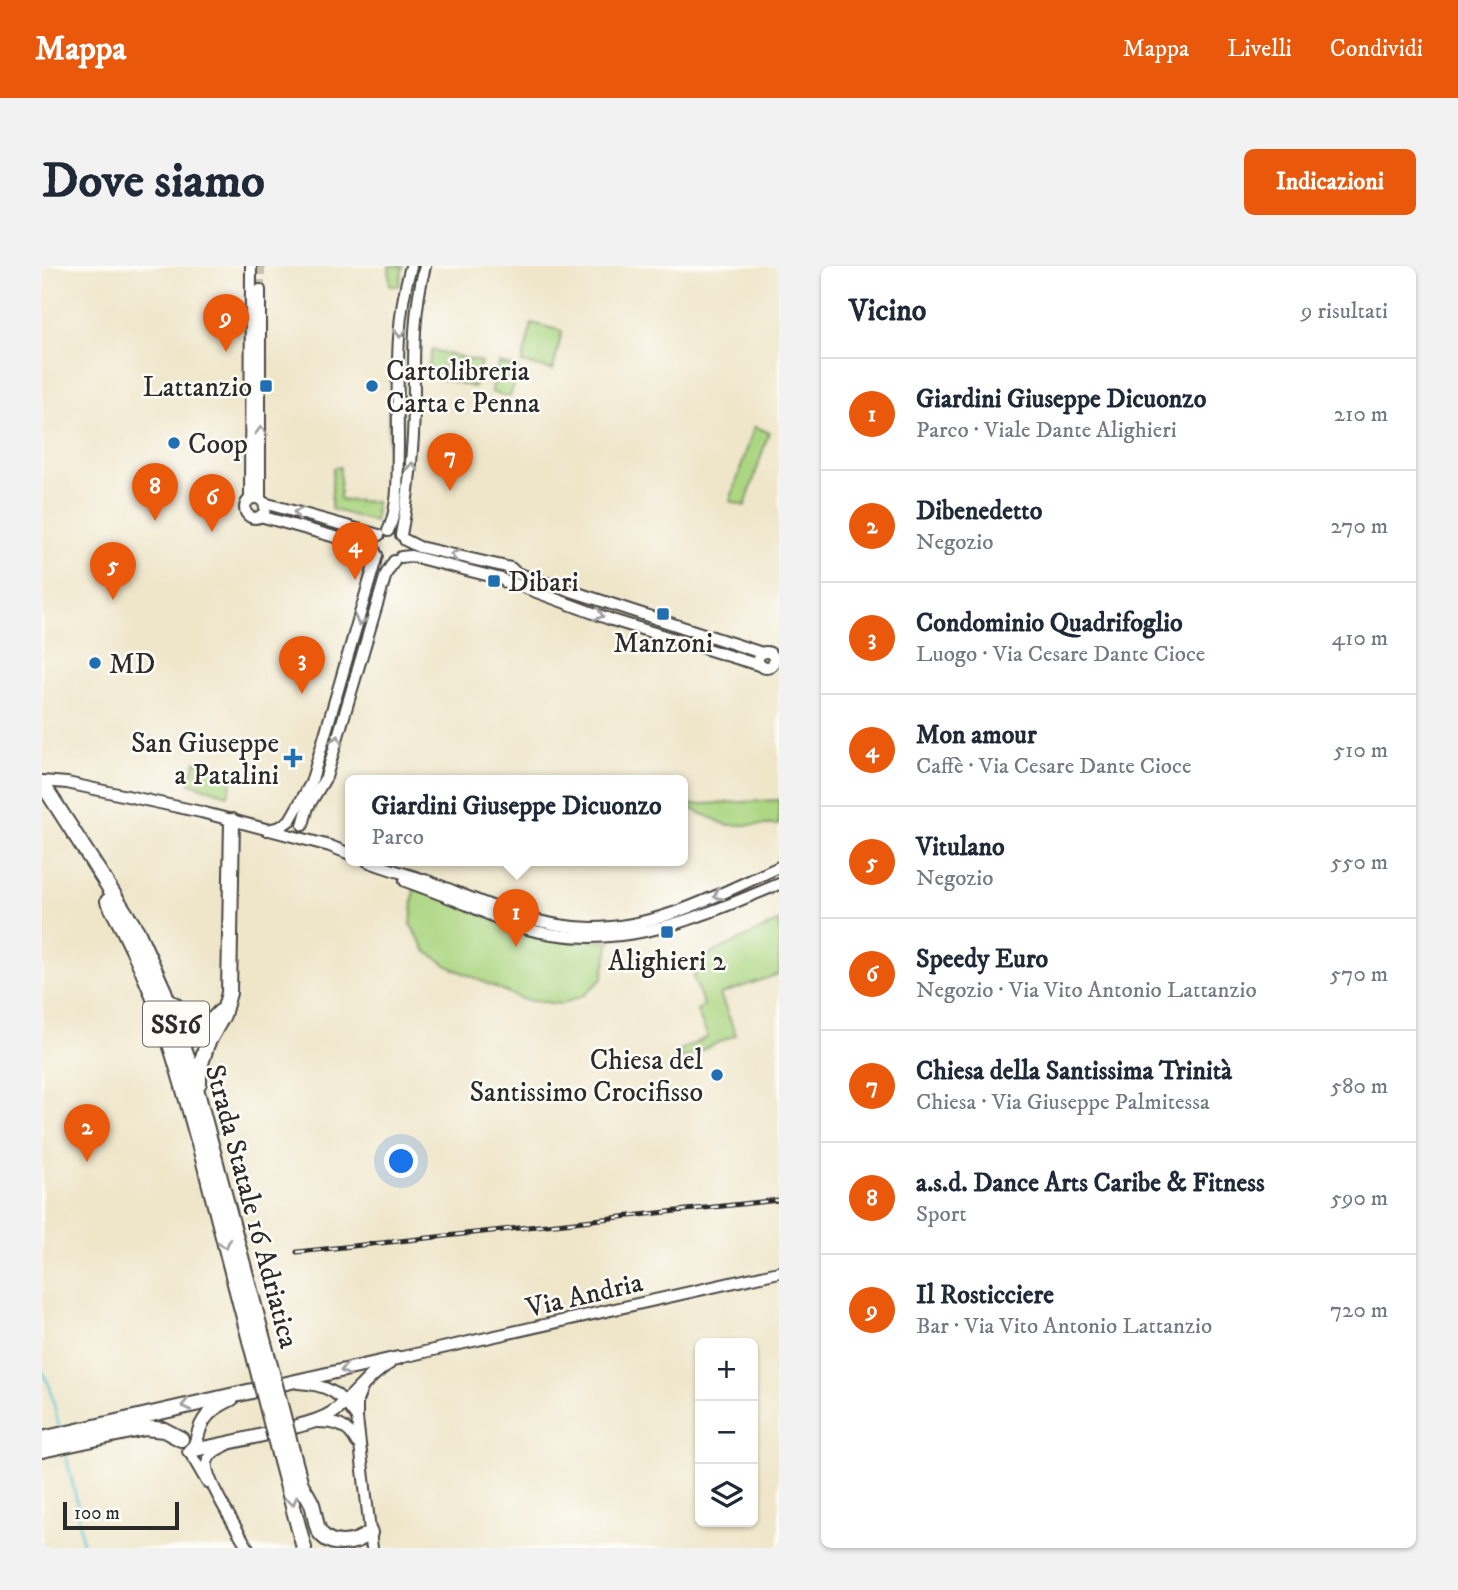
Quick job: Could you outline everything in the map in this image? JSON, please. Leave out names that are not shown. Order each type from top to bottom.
[{"type":"highway","name":"Strada Statale 16 Adriatica","points":[[43,781],[104,885],[155,995],[214,1176],[286,1453],[304,1548]]},
{"type":"highway","name":"Strada Statale 16 Adriatica","points":[[42,799],[137,931],[164,991],[199,1095],[214,1176]]},
{"type":"highway","points":[[199,1095],[199,1070],[212,1034],[223,1015],[229,993],[232,821]]},
{"type":"highway","points":[[164,991],[187,1023],[198,1026],[213,1021],[226,1006]]},
{"type":"highway","points":[[75,1437],[252,1391]]},
{"type":"highway","points":[[42,1450],[52,1440],[150,1428],[164,1430],[189,1444]]},
{"type":"highway","name":"Strada Statale 16 Adriatica","points":[[286,1453],[301,1484],[317,1548]]},
{"type":"highway","name":"SS16","points":[[301,1484],[311,1501],[318,1531],[325,1541],[333,1546],[348,1546],[370,1533]]},
{"type":"main road","points":[[189,1444],[211,1411],[252,1391],[398,1358]]},
{"type":"main road","points":[[189,1444],[229,1444],[313,1422],[346,1403],[373,1373],[398,1358]]},
{"type":"street","points":[[251,266],[258,501],[264,512],[260,516]]},
{"type":"street","points":[[292,836],[285,829],[314,774],[376,553],[375,543],[392,521],[398,479],[400,323],[411,266]]},
{"type":"street","points":[[292,836],[302,833],[304,815],[326,778],[386,574],[405,549],[403,538],[411,471],[414,323],[425,266]]},
{"type":"street","points":[[258,501],[260,290]]},
{"type":"street","points":[[258,501],[403,538],[419,547],[762,653],[758,660],[772,664],[612,620],[509,575],[411,556],[384,560],[365,545],[260,516],[253,517],[246,512],[246,505],[258,501]]},
{"type":"street","points":[[43,781],[67,783],[232,821],[330,846],[345,853]]},
{"type":"street","points":[[267,830],[297,819],[330,846]]},
{"type":"street","points":[[379,866],[392,868],[525,917],[557,925],[593,928],[655,925],[699,918],[779,884]]},
{"type":"street","points":[[655,925],[779,867]]},
{"type":"street","name":"Via Andria","points":[[398,1358],[779,1272]]},
{"type":"street","points":[[292,1382],[317,1384],[328,1388],[346,1403],[357,1419]]},
{"type":"street","points":[[364,1384],[358,1401],[357,1419],[372,1548]]},
{"type":"street","points":[[313,1422],[334,1422],[342,1425],[349,1430],[359,1447]]},
{"type":"street","points":[[189,1444],[248,1548]]},
{"type":"street","points":[[220,1500],[208,1473],[207,1464],[213,1453],[229,1444]]},
{"type":"green space","points":[[389,266],[403,266],[399,286],[390,286]]},
{"type":"green space","points":[[532,323],[562,331],[553,370],[522,363]]},
{"type":"green space","points":[[432,350],[481,362],[474,387],[426,375]]},
{"type":"green space","points":[[499,363],[518,368],[510,397],[491,392]]},
{"type":"green space","points":[[391,393],[391,464],[388,464]]},
{"type":"green space","points":[[754,427],[769,432],[745,506],[730,501]]},
{"type":"green space","points":[[340,467],[340,500],[376,502],[375,522],[331,509],[333,468]]},
{"type":"green space","points":[[196,761],[234,773],[228,795],[189,783]]},
{"type":"green space","points":[[779,800],[779,824],[727,825],[688,807],[688,805]]},
{"type":"green space","points":[[414,888],[535,938],[610,942],[602,979],[584,995],[562,1004],[524,1000],[450,967],[426,951],[411,925]]},
{"type":"green space","points":[[779,921],[779,974],[720,994],[736,1035],[681,1059],[680,1050],[708,1037],[697,1011],[704,1006],[690,964]]},
{"type":"waterway","points":[[42,1370],[50,1387],[60,1431]]},
{"type":"waterway","points":[[65,1451],[76,1498],[83,1548]]},
{"type":"tunnel","points":[[260,266],[260,290]]},
{"type":"railway","points":[[297,1252],[779,1200]]},
{"type":"place","name":"Il Rosticciere","points":[[226,352]]},
{"type":"place","name":"Lattanzio","points":[[266,386]]},
{"type":"place","name":"Cartolibreria Carta e Penna","points":[[372,386]]},
{"type":"place","name":"Coop","points":[[174,443]]},
{"type":"place","name":"Chiesa della Santissima Trinità","points":[[450,491]]},
{"type":"place","name":"a.s.d. Dance Arts Caribe & Fitness","points":[[155,521]]},
{"type":"place","name":"Speedy Euro","points":[[212,532]]},
{"type":"place","name":"Mon amour","points":[[355,580]]},
{"type":"place","name":"Dibari","points":[[494,581]]},
{"type":"place","name":"Vitulano","points":[[113,600]]},
{"type":"place","name":"Manzoni","points":[[663,614]]},
{"type":"place","name":"MD","points":[[95,663]]},
{"type":"place","name":"Condominio Quadrifoglio","points":[[302,694]]},
{"type":"place","name":"San Giuseppe a Patalini","points":[[293,758]]},
{"type":"place","name":"Alighieri 2","points":[[667,932]]},
{"type":"place","name":"Giardini Giuseppe Dicuonzo","points":[[516,947]]},
{"type":"place","name":"Chiesa del Santissimo Crocifisso","points":[[717,1075]]},
{"type":"place","name":"Dibenedetto","points":[[87,1162]]}]
